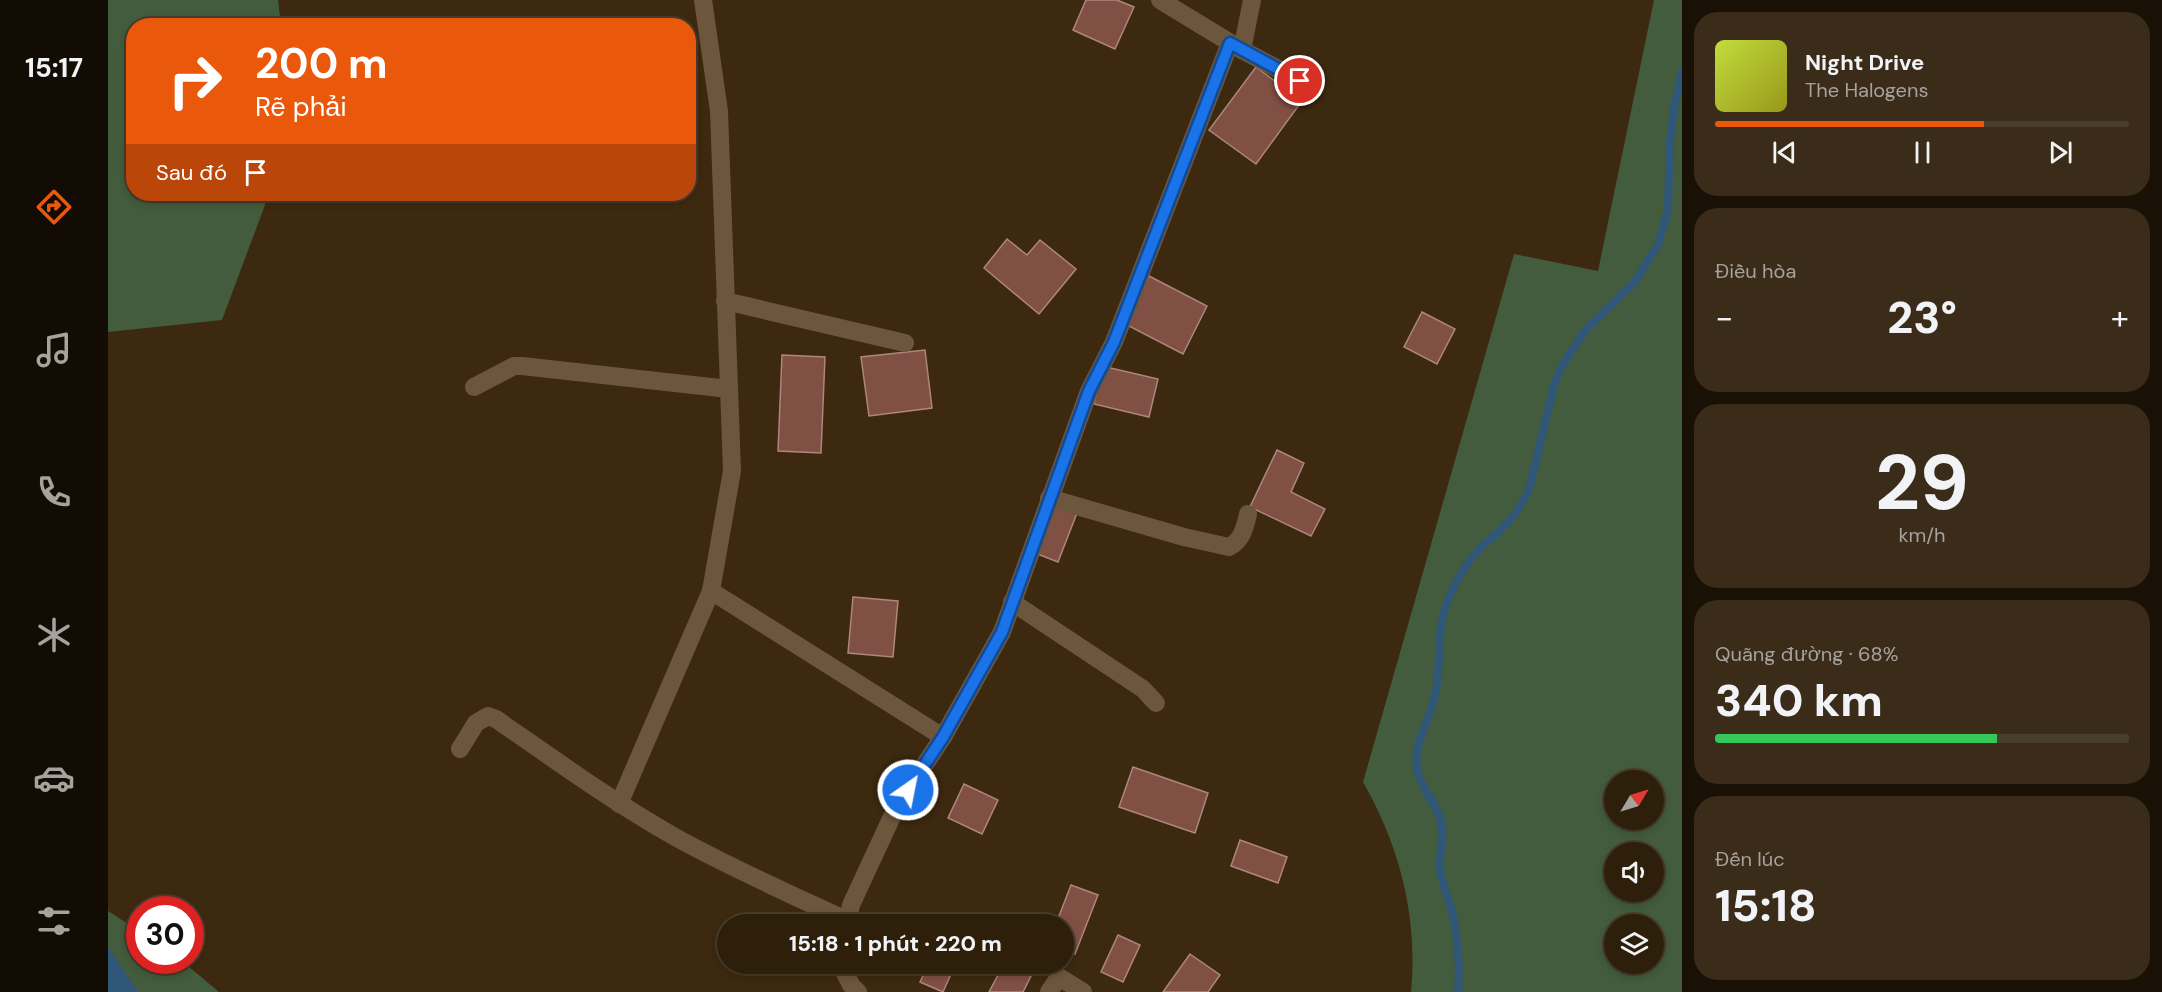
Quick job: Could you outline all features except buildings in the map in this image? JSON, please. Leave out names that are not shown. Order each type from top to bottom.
[{"type":"street","points":[[620,804],[711,591],[732,471],[719,111],[703,0]]},
{"type":"street","points":[[1160,0],[1300,81]]},
{"type":"street","points":[[850,914],[851,905],[896,808],[943,737],[1002,632],[1089,391],[1114,342],[1236,46],[1252,0]]},
{"type":"street","points":[[725,301],[905,343]]},
{"type":"street","points":[[474,387],[514,366],[522,366],[729,389]]},
{"type":"street","points":[[1049,498],[1184,537],[1228,547],[1235,544],[1244,530],[1248,514]]},
{"type":"street","points":[[711,591],[943,737]]},
{"type":"street","points":[[1012,602],[1143,689],[1156,703]]},
{"type":"street","points":[[460,749],[476,723],[488,716],[496,719],[620,804],[675,837],[829,914]]},
{"type":"street","points":[[845,974],[851,986],[858,992]]},
{"type":"street","points":[[1049,992],[1059,977],[1083,992]]},
{"type":"green space","points":[[108,0],[278,0],[280,18],[126,18],[126,201],[266,201],[222,320],[108,332]]},
{"type":"green space","points":[[1654,0],[1682,0],[1682,992],[1411,992],[1412,937],[1404,883],[1387,832],[1363,782],[1514,254],[1598,271]]},
{"type":"green space","points":[[108,911],[126,923],[126,974],[198,974],[219,992],[108,992]]},
{"type":"water","points":[[108,947],[138,992],[108,992]]},
{"type":"waterway","points":[[1458,992],[1459,962],[1456,931],[1440,867],[1442,824],[1419,776],[1416,759],[1435,695],[1440,634],[1445,609],[1456,582],[1471,560],[1507,524],[1529,489],[1555,382],[1563,364],[1586,329],[1633,284],[1658,245],[1668,209],[1670,140],[1682,71]]},
{"type":"route","points":[[908,790],[943,737],[1002,632],[1089,391],[1114,342],[1230,43],[1300,81]]}]
